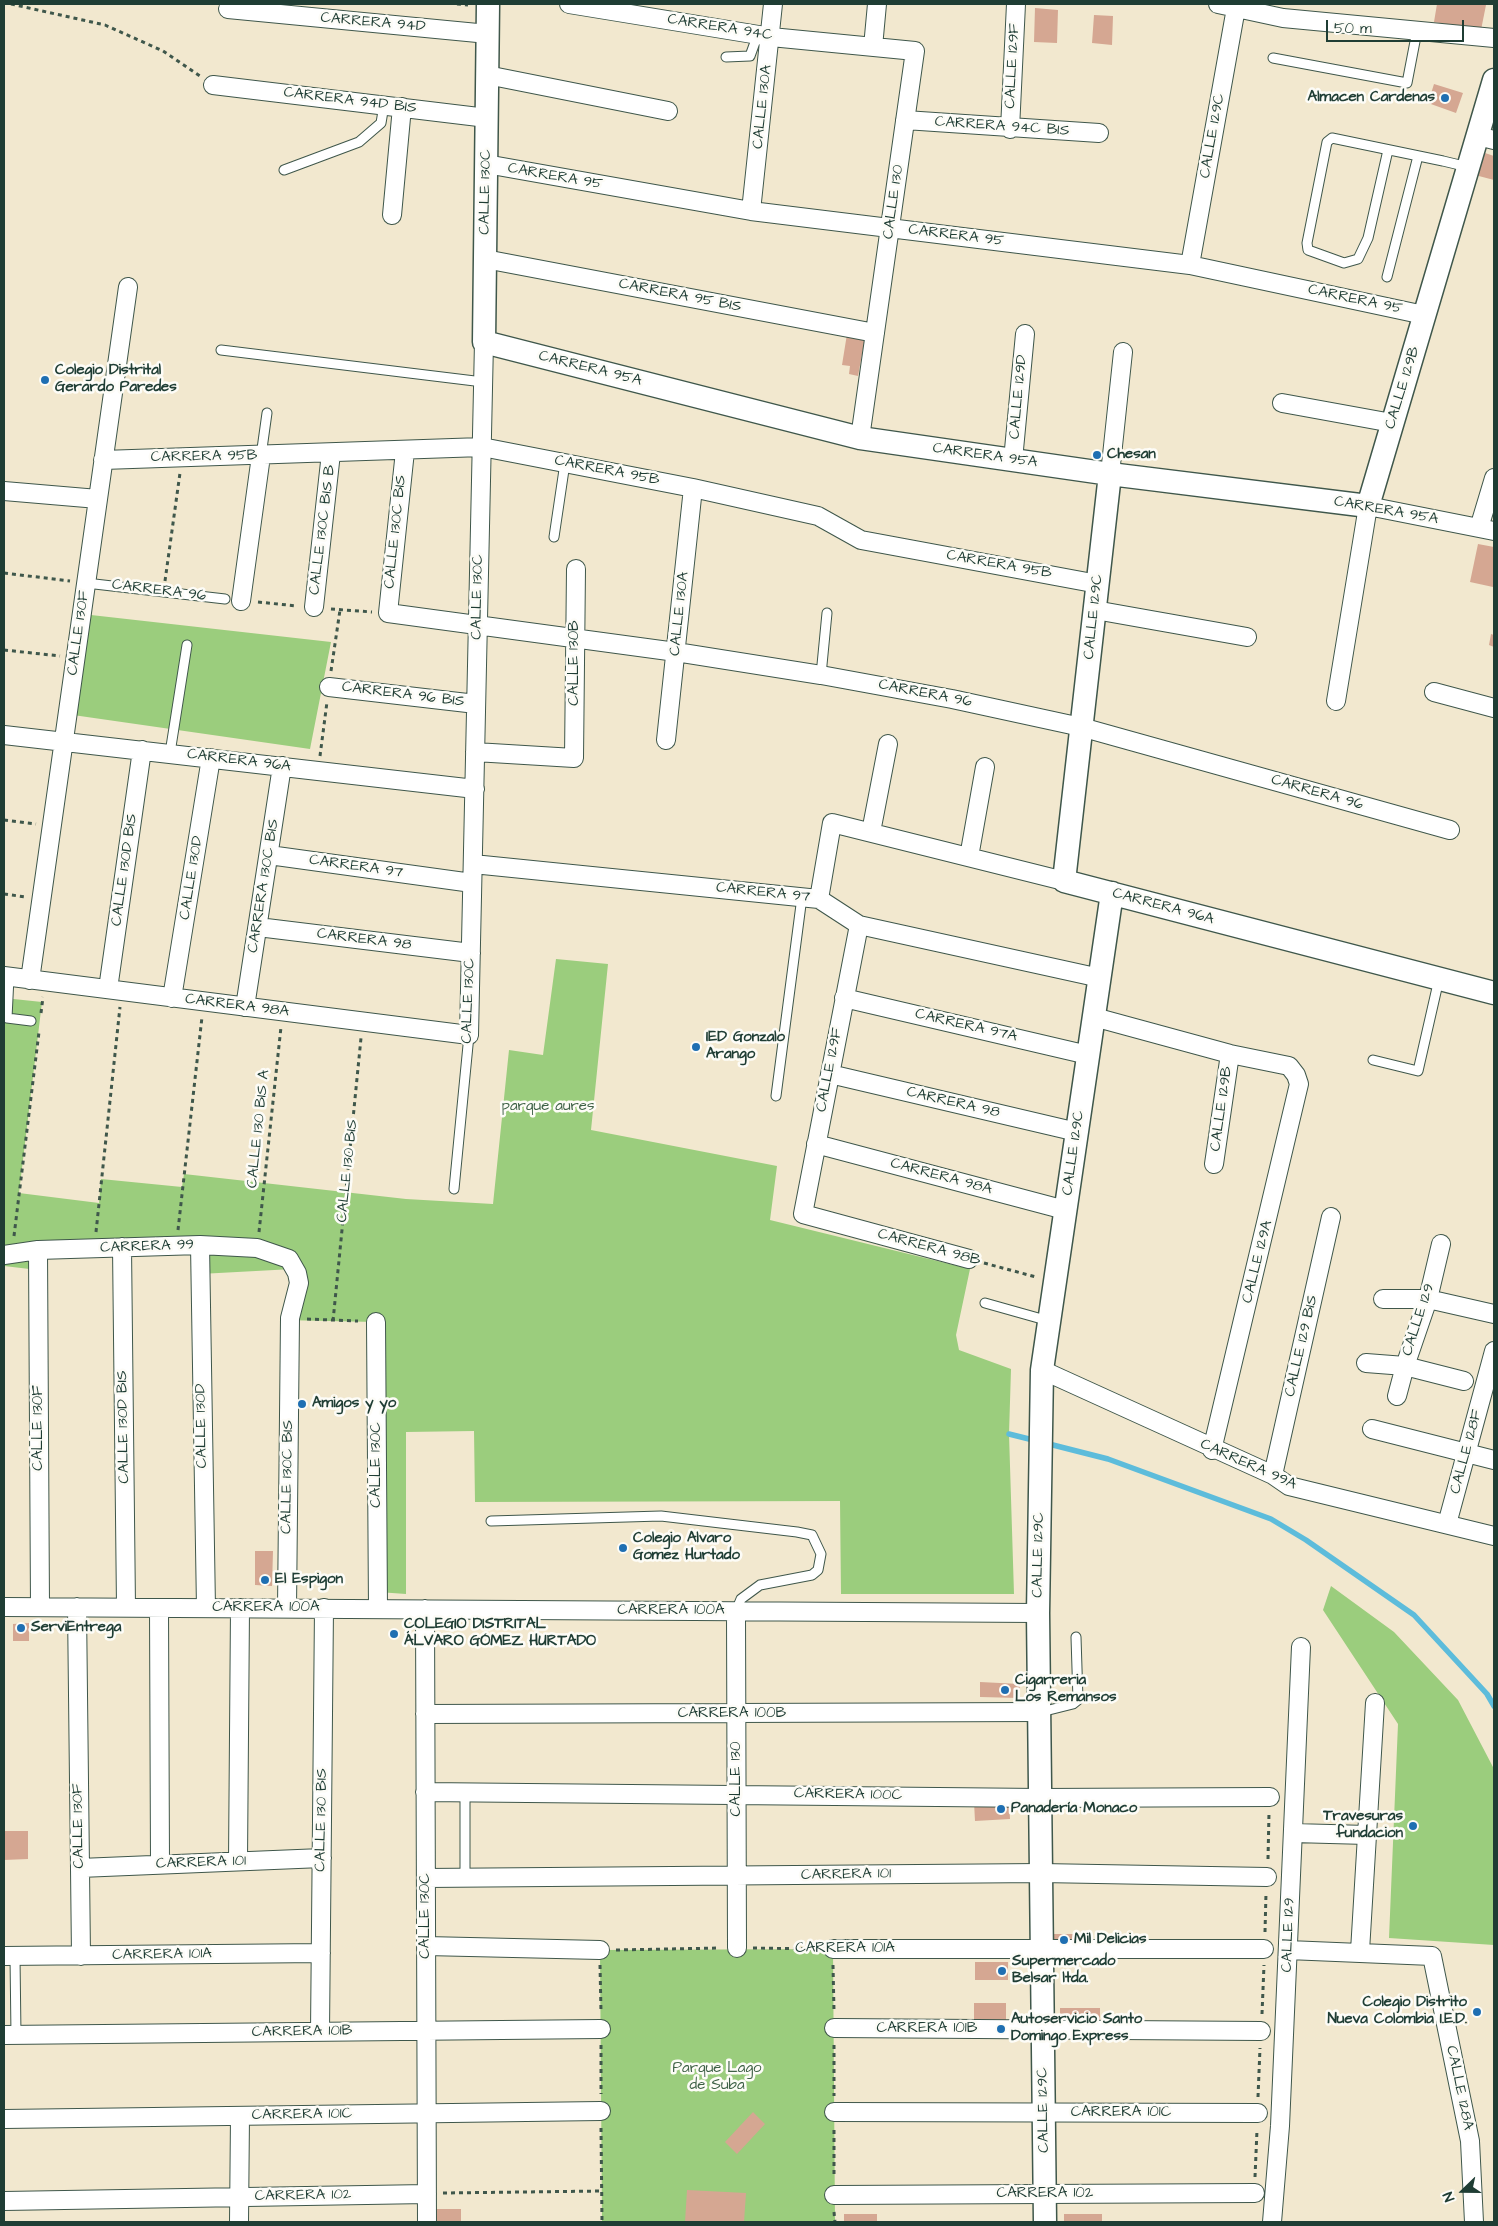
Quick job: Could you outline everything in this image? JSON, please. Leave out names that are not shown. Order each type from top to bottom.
[{"type":"street","name":"CALLE 130C","points":[[469,1035],[484,342],[488,4]]},
{"type":"street","name":"CARRERA 94C","points":[[569,4],[764,36],[873,47]]},
{"type":"street","name":"CALLE 130A","points":[[751,211],[764,36],[773,4]]},
{"type":"street","points":[[873,47],[877,4]]},
{"type":"street","name":"CALLE 129F","points":[[1010,128],[1016,4]]},
{"type":"street","points":[[1218,4],[1283,18],[1494,38]]},
{"type":"street","name":"CALLE 129C","points":[[1190,265],[1236,8]]},
{"type":"street","name":"CARRERA 94D","points":[[228,9],[488,34]]},
{"type":"street","name":"CALLE 130","points":[[860,438],[915,52],[873,47]]},
{"type":"street","points":[[487,75],[668,111]]},
{"type":"street","name":"CALLE 129B","points":[[1336,701],[1368,506],[1468,168],[1486,138],[1494,80]]},
{"type":"street","name":"CARRERA 94D BIS","points":[[213,85],[384,104],[487,118]]},
{"type":"street","points":[[392,215],[402,107]]},
{"type":"street","name":"CARRERA 94C BIS","points":[[905,120],[1099,133]]},
{"type":"street","name":"CARRERA 95","points":[[486,164],[751,211],[1190,265],[1424,315]]},
{"type":"street","name":"CARRERA 95 BIS","points":[[485,259],[876,333]]},
{"type":"street","name":"CALLE 130F","points":[[37,981],[51,826],[128,287]]},
{"type":"street","name":"CALLE 129D","points":[[1013,460],[1025,334]]},
{"type":"street","name":"CARRERA 95A","points":[[484,342],[860,438],[1110,474],[1368,506],[1486,529]]},
{"type":"street","name":"CALLE 129C","points":[[1064,881],[1122,352]]},
{"type":"street","points":[[1282,403],[1392,423]]},
{"type":"street","name":"CARRERA 95B","points":[[104,460],[482,448],[693,488],[818,516],[861,540],[1098,584]]},
{"type":"street","name":"CALLE 130C BIS","points":[[388,614],[405,450]]},
{"type":"street","name":"CALLE 130C BIS B","points":[[314,607],[332,453]]},
{"type":"street","points":[[233,600],[260,456]]},
{"type":"street","points":[[1486,529],[1494,478]]},
{"type":"street","name":"CALLE 130A","points":[[666,740],[693,488]]},
{"type":"street","points":[[4,491],[98,499]]},
{"type":"street","name":"CALLE 130B","points":[[475,752],[574,758],[576,569]]},
{"type":"street","points":[[1095,610],[1247,637]]},
{"type":"street","name":"CARRERA 96","points":[[388,614],[676,652],[821,675],[1081,726],[1450,830]]},
{"type":"street","name":"CARRERA 96 BIS","points":[[329,687],[476,704]]},
{"type":"street","points":[[1434,692],[1494,708]]},
{"type":"street","name":"CARRERA 96A","points":[[4,735],[64,740],[475,789]]},
{"type":"street","points":[[871,832],[888,744]]},
{"type":"street","name":"CALLE 130D BIS","points":[[115,990],[142,750]]},
{"type":"street","name":"CALLE 130D","points":[[172,998],[211,758]]},
{"type":"street","name":"CARRERA 130C BIS","points":[[245,1007],[282,766]]},
{"type":"street","points":[[969,857],[985,767]]},
{"type":"street","name":"CARRERA 96A","points":[[811,898],[832,823],[1112,893],[1439,979],[1493,988]]},
{"type":"street","name":"CARRERA 97","points":[[269,855],[472,883]]},
{"type":"street","name":"CARRERA 97","points":[[473,864],[811,898],[858,925],[1100,978]]},
{"type":"street","name":"CALLE 129C","points":[[1045,2222],[1038,1613],[1042,1370],[1112,893]]},
{"type":"street","name":"CALLE 129F","points":[[803,1214],[858,925]]},
{"type":"street","name":"CARRERA 98","points":[[258,927],[471,953]]},
{"type":"street","name":"CARRERA 98A","points":[[6,977],[469,1035]]},
{"type":"street","name":"CARRERA 97A","points":[[844,998],[1088,1055]]},
{"type":"street","points":[[1094,1017],[1230,1054]]},
{"type":"street","name":"CALLE 129B","points":[[1214,1164],[1230,1054]]},
{"type":"street","name":"CALLE 129A","points":[[1212,1450],[1299,1084],[1296,1075],[1289,1066],[1230,1054]]},
{"type":"street","name":"CARRERA 98","points":[[830,1074],[1077,1132]]},
{"type":"street","name":"CARRERA 98A","points":[[816,1144],[1065,1210]]},
{"type":"street","name":"CARRERA 98B","points":[[803,1214],[969,1258]]},
{"type":"street","name":"CALLE 129 BIS","points":[[1273,1476],[1331,1217]]},
{"type":"street","name":"CALLE 129","points":[[1397,1396],[1405,1366],[1428,1299],[1441,1244]]},
{"type":"street","name":"CALLE 130D","points":[[200,1245],[206,1608]]},
{"type":"street","name":"CARRERA 99","points":[[8,1254],[38,1250],[200,1245],[258,1248],[289,1259]]},
{"type":"street","name":"CALLE 130D BIS","points":[[122,1248],[126,1607]]},
{"type":"street","name":"CALLE 130F","points":[[38,1250],[40,1607]]},
{"type":"street","name":"CALLE 130C BIS","points":[[287,1608],[290,1318],[299,1283],[297,1273],[289,1259]]},
{"type":"street","points":[[1383,1299],[1428,1299],[1494,1314]]},
{"type":"street","name":"CALLE 130C","points":[[376,1322],[378,1609]]},
{"type":"street","name":"CALLE 128F","points":[[1448,1524],[1466,1454],[1490,1387],[1494,1351]]},
{"type":"street","points":[[1366,1363],[1405,1366],[1464,1381]]},
{"type":"street","name":"CARRERA 99A","points":[[1042,1370],[1212,1450],[1273,1476],[1289,1486],[1494,1536]]},
{"type":"street","points":[[1372,1429],[1494,1460]]},
{"type":"street","name":"CARRERA 100A","points":[[4,1606],[1038,1613]]},
{"type":"street","name":"CALLE 130F","points":[[77,1607],[81,1956]]},
{"type":"street","points":[[159,1608],[160,1864]]},
{"type":"street","points":[[238,1861],[240,1608]]},
{"type":"street","name":"CALLE 130 BIS","points":[[320,2032],[324,1608]]},
{"type":"street","name":"CALLE 130C","points":[[425,1609],[427,2222]]},
{"type":"street","name":"CALLE 130","points":[[736,1611],[737,1948]]},
{"type":"street","name":"CALLE 129","points":[[1272,2222],[1280,2126],[1301,1647]]},
{"type":"street","points":[[1288,1950],[1360,1952],[1375,1703]]},
{"type":"street","name":"CARRERA 100B","points":[[425,1714],[1039,1712]]},
{"type":"street","name":"CARRERA 100C","points":[[425,1792],[1040,1798],[1270,1797]]},
{"type":"street","points":[[1293,1834],[1367,1835]]},
{"type":"street","name":"CARRERA 101","points":[[80,1868],[322,1858]]},
{"type":"street","name":"CARRERA 101","points":[[426,1878],[1041,1873],[1267,1877]]},
{"type":"street","points":[[426,1946],[600,1950]]},
{"type":"street","name":"CARRERA 101A","points":[[833,1950],[1042,1948],[1264,1949]]},
{"type":"street","name":"CALLE 128A","points":[[1360,1952],[1432,1956],[1470,2141],[1474,2222]]},
{"type":"street","name":"CARRERA 101A","points":[[9,1956],[321,1953]]},
{"type":"street","name":"CARRERA 101B","points":[[834,2028],[1261,2031]]},
{"type":"street","name":"CARRERA 101B","points":[[10,2035],[601,2029]]},
{"type":"street","name":"CARRERA 101C","points":[[4,2119],[601,2111]]},
{"type":"street","name":"CARRERA 101C","points":[[834,2112],[1258,2114]]},
{"type":"street","points":[[239,2222],[240,2116]]},
{"type":"street","name":"CARRERA 102","points":[[834,2196],[1255,2193]]},
{"type":"street","name":"CARRERA 102","points":[[4,2201],[427,2194]]},
{"type":"lane","points":[[1273,58],[1407,83],[1416,31]]},
{"type":"lane","points":[[726,57],[750,56],[764,36]]},
{"type":"lane","points":[[284,170],[359,142],[381,123],[384,104]]},
{"type":"lane","points":[[1388,150],[1368,238],[1358,259],[1344,263],[1308,250],[1306,243],[1327,142],[1332,138],[1418,156],[1468,168]]},
{"type":"lane","points":[[1387,277],[1418,156]]},
{"type":"lane","points":[[221,350],[483,382]]},
{"type":"lane","points":[[260,456],[267,413]]},
{"type":"lane","points":[[554,537],[565,463]]},
{"type":"lane","name":"CARRERA 96","points":[[86,583],[233,600]]},
{"type":"lane","points":[[821,675],[827,613]]},
{"type":"lane","points":[[170,753],[187,644]]},
{"type":"lane","points":[[776,1096],[811,898]]},
{"type":"lane","points":[[6,977],[5,1017],[36,1021]]},
{"type":"lane","points":[[1373,1060],[1418,1071],[1439,979]]},
{"type":"lane","name":"CALLE 130C","points":[[454,1189],[469,1035]]},
{"type":"lane","points":[[985,1303],[1049,1321]]},
{"type":"lane","points":[[491,1521],[661,1516],[812,1535],[821,1554],[818,1570],[812,1575],[760,1585],[741,1599],[736,1611]]},
{"type":"lane","points":[[1039,1712],[1073,1704],[1078,1700],[1076,1637]]},
{"type":"lane","points":[[464,1792],[465,1878]]},
{"type":"lane","points":[[9,1956],[10,2035]]},
{"type":"path","points":[[11,4],[105,25],[163,52],[213,85]]},
{"type":"path","points":[[164,591],[182,458]]},
{"type":"path","points":[[4,573],[86,583]]},
{"type":"path","points":[[4,650],[75,657]]},
{"type":"path","points":[[4,820],[51,826]]},
{"type":"path","points":[[36,1021],[37,981]]},
{"type":"path","points":[[94,1248],[115,990]]},
{"type":"path","points":[[176,1246],[203,1002]]},
{"type":"path","name":"CALLE 130 BIS A","points":[[258,1248],[283,1011]]},
{"type":"path","name":"CALLE 130 BIS","points":[[333,1321],[362,1021]]},
{"type":"path","points":[[8,1254],[39,1030]]},
{"type":"path","name":"CARRERA 98B","points":[[969,1258],[1055,1282]]},
{"type":"path","points":[[290,1318],[376,1322]]},
{"type":"path","name":"CALLE 129","points":[[1255,2193],[1270,1797]]},
{"type":"path","name":"CARRERA 101A","points":[[600,1950],[737,1948],[833,1950]]},
{"type":"path","points":[[600,1950],[602,2222]]},
{"type":"path","points":[[833,1950],[834,2222]]},
{"type":"path","points":[[427,2194],[602,2191]]},
{"type":"green space","points":[[91,615],[331,642],[310,749],[73,715]]},
{"type":"green space","name":"parque aures","points":[[556,959],[608,964],[591,1130],[777,1166],[770,1220],[970,1269],[956,1335],[959,1350],[1011,1369],[1009,1434],[1014,1594],[841,1594],[840,1501],[475,1502],[474,1431],[406,1432],[406,1594],[378,1592],[376,1322],[282,1320],[293,1269],[200,1274],[200,1246],[38,1250],[38,1270],[4,1266],[4,998],[42,1002],[19,1193],[99,1203],[101,1179],[182,1187],[184,1174],[406,1199],[493,1204],[509,1050],[543,1055]]},
{"type":"green space","points":[[1331,1586],[1394,1632],[1458,1700],[1494,1769],[1494,1945],[1389,1938],[1398,1724],[1323,1610]]},
{"type":"green space","name":"Parque Lago de Suba","points":[[833,1949],[835,2222],[602,2222],[600,1950]]},
{"type":"building","points":[[1437,4],[1486,5],[1481,30],[1434,22]]},
{"type":"building","points":[[1035,8],[1058,10],[1057,43],[1034,42]]},
{"type":"building","points":[[1094,15],[1113,16],[1112,45],[1092,43]]},
{"type":"building","name":"Almacen Cardenas","points":[[1434,84],[1463,93],[1456,113],[1428,103]]},
{"type":"building","points":[[1482,152],[1494,156],[1494,180],[1475,175]]},
{"type":"building","points":[[847,334],[865,338],[858,376],[849,374],[850,366],[842,365]]},
{"type":"building","points":[[1478,544],[1494,547],[1493,587],[1470,582]]},
{"type":"building","points":[[1491,634],[1494,635],[1494,647],[1489,645]]},
{"type":"building","points":[[255,1551],[273,1551],[272,1586],[255,1585]]},
{"type":"building","points":[[29,1623],[29,1641],[13,1641],[13,1624]]},
{"type":"building","points":[[980,1682],[1020,1684],[1019,1698],[980,1697]]},
{"type":"building","points":[[1009,1800],[1010,1819],[975,1821],[974,1802]]},
{"type":"building","points":[[4,1831],[28,1831],[28,1859],[4,1860]]},
{"type":"building","name":"Mil Delicias","points":[[1045,1934],[1083,1934],[1083,1947],[1045,1947]]},
{"type":"building","points":[[975,1962],[1008,1962],[1008,1980],[975,1980]]},
{"type":"building","points":[[974,2003],[1006,2003],[1006,2024],[974,2024]]},
{"type":"building","points":[[1060,2008],[1100,2008],[1100,2025],[1060,2025]]},
{"type":"building","points":[[753,2112],[765,2124],[737,2154],[725,2142]]},
{"type":"building","points":[[687,2190],[746,2193],[744,2222],[685,2222]]},
{"type":"building","points":[[431,2209],[461,2209],[461,2222],[431,2222]]},
{"type":"building","points":[[844,2214],[877,2214],[877,2222],[844,2222]]},
{"type":"building","points":[[1064,2214],[1102,2214],[1102,2222],[1064,2222]]},
{"type":"waterway","points":[[1009,1434],[1037,1441]]},
{"type":"waterway","points":[[1045,1443],[1108,1459],[1271,1519],[1306,1540],[1414,1615],[1487,1694],[1494,1706]]},
{"type":"place","name":"Almacen Cardenas","points":[[1445,98]]},
{"type":"place","name":"Colegio Distrital Gerardo Paredes","points":[[45,380]]},
{"type":"place","name":"Chesan","points":[[1097,455]]},
{"type":"place","name":"IED Gonzalo Arango","points":[[696,1047]]},
{"type":"place","name":"Amigos y yo","points":[[302,1404]]},
{"type":"place","name":"Colegio Alvaro Gomez Hurtado","points":[[623,1548]]},
{"type":"place","name":"El Espigon","points":[[265,1580]]},
{"type":"place","name":"ServiEntrega","points":[[21,1628]]},
{"type":"place","name":"COLEGIO DISTRITAL ÁLVARO GÓMEZ HURTADO","points":[[394,1634]]},
{"type":"place","name":"Cigarreria Los Remansos","points":[[1005,1690]]},
{"type":"place","name":"Panadería Monaco","points":[[1001,1809]]},
{"type":"place","name":"Travesuras fundacion","points":[[1413,1826]]},
{"type":"place","name":"Mil Delicias","points":[[1064,1940]]},
{"type":"place","name":"Supermercado Belsar ltda.","points":[[1002,1971]]},
{"type":"place","name":"Colegio Distrito Nueva Colombia I.E.D.","points":[[1477,2012]]},
{"type":"place","name":"Autoservicio Santo Domingo Express","points":[[1001,2029]]}]
